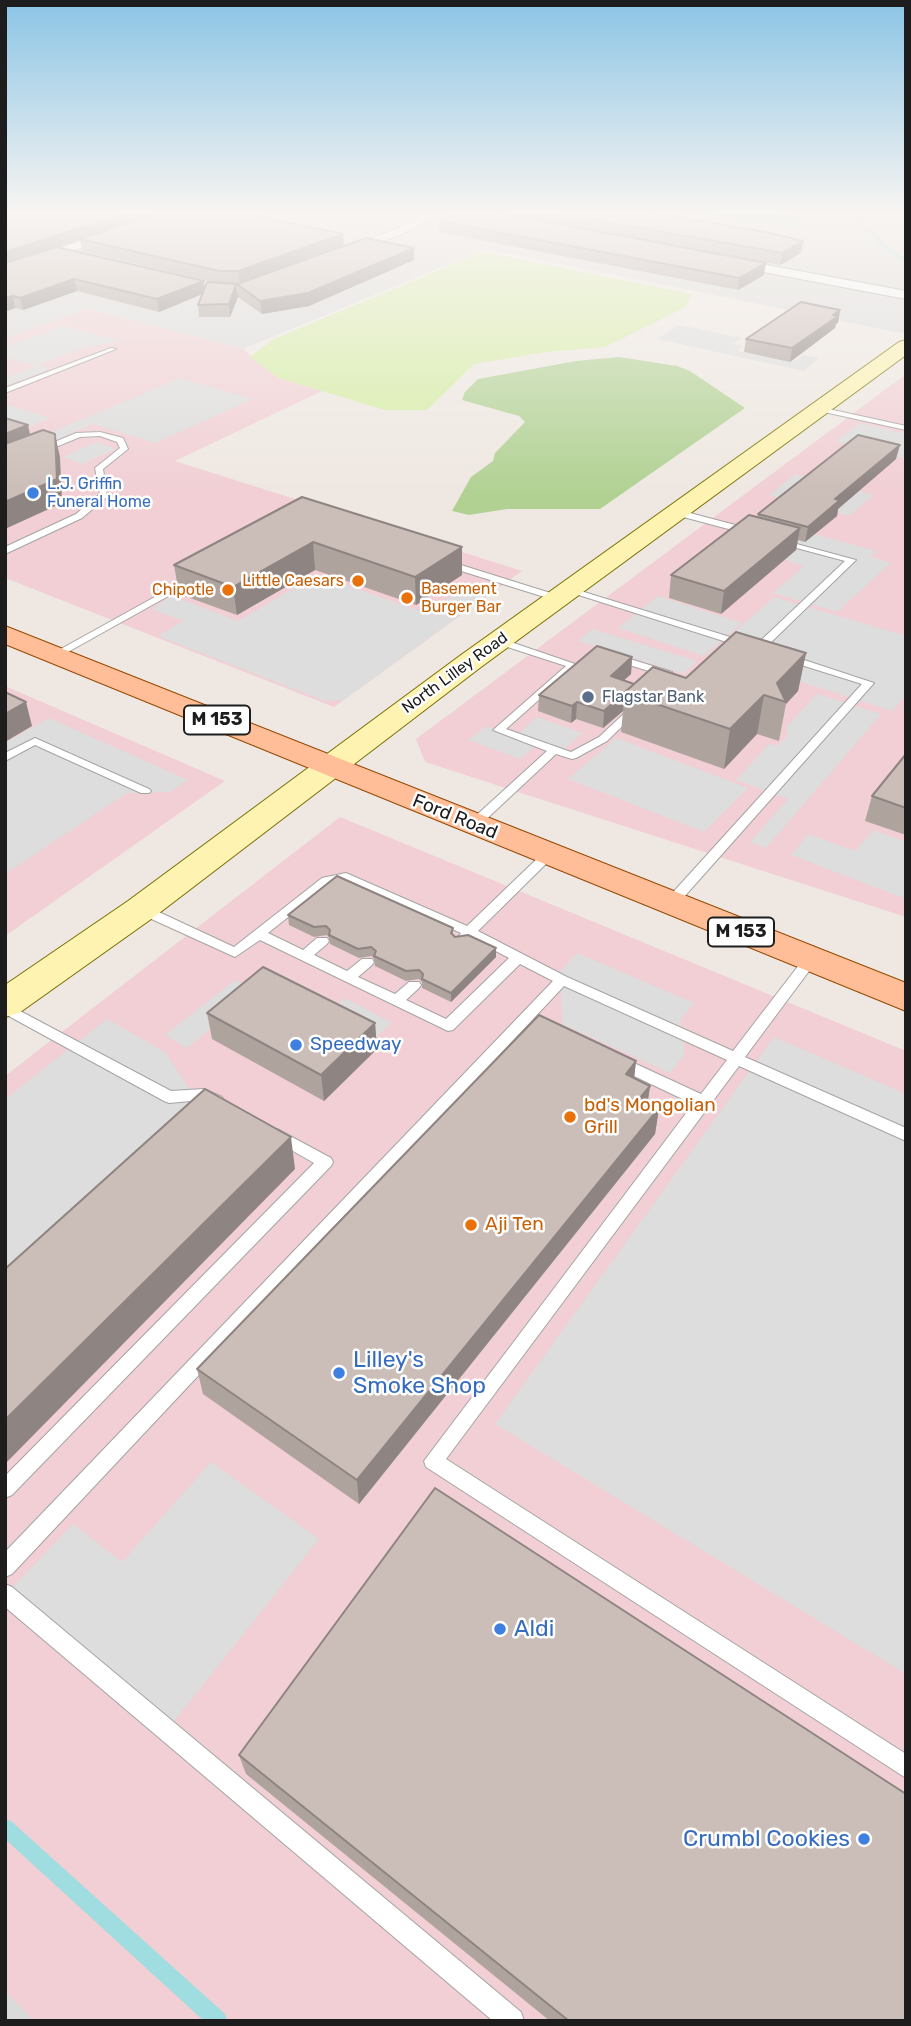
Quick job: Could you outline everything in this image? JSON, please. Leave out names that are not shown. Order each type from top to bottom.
[{"type":"main road","name":"Ford Road","points":[[5,634],[906,998]]},
{"type":"street","name":"North Lilley Road","points":[[5,1006],[141,909],[329,766],[563,594],[906,346]]},
{"type":"lane","points":[[5,391],[113,349]]},
{"type":"lane","points":[[818,408],[906,428]]},
{"type":"lane","points":[[5,466],[79,435],[100,434],[120,440],[124,449],[99,468],[104,495],[79,516],[5,551]]},
{"type":"lane","points":[[675,512],[758,534]]},
{"type":"lane","points":[[758,649],[851,560],[771,538]]},
{"type":"lane","points":[[433,559],[758,649],[869,683],[671,903]]},
{"type":"lane","points":[[55,655],[200,575]]},
{"type":"lane","points":[[499,641],[573,666]]},
{"type":"lane","points":[[607,654],[672,675],[662,684]]},
{"type":"lane","points":[[583,658],[498,730],[572,756],[603,738],[642,702]]},
{"type":"lane","points":[[5,758],[35,741],[145,791]]},
{"type":"lane","points":[[474,824],[554,750]]},
{"type":"lane","points":[[465,937],[549,854]]},
{"type":"lane","points":[[141,909],[235,953],[326,881],[346,877],[374,896],[518,958],[906,1135]]},
{"type":"lane","points":[[259,934],[448,1026],[518,958]]},
{"type":"lane","points":[[304,956],[322,941]]},
{"type":"lane","points":[[810,960],[433,1461],[906,1767]]},
{"type":"lane","points":[[348,978],[367,962]]},
{"type":"lane","points":[[5,1567],[531,1022],[562,980]]},
{"type":"lane","points":[[396,1001],[414,985]]},
{"type":"lane","points":[[5,1006],[169,1097],[204,1094],[228,1108]]},
{"type":"lane","points":[[608,1058],[703,1102]]},
{"type":"lane","points":[[5,1489],[326,1162],[265,1128]]},
{"type":"lane","points":[[5,1594],[512,2021]]},
{"type":"shaded area","points":[[6,306],[349,306],[243,349],[89,309],[7,339]]},
{"type":"shaded area","points":[[765,306],[906,306],[906,334]]},
{"type":"shaded area","points":[[89,309],[243,349],[278,378],[322,391],[175,461],[522,571],[334,707],[5,578],[5,338]]},
{"type":"shaded area","points":[[679,325],[742,338],[734,344],[743,346],[738,351],[793,362],[803,355],[819,358],[804,371],[657,339]]},
{"type":"shaded area","points":[[64,326],[120,341],[84,348],[38,365],[49,369],[5,386],[5,378],[36,366],[5,357],[5,347]]},
{"type":"shaded area","points":[[906,374],[906,917],[425,762],[416,739]]},
{"type":"shaded area","points":[[180,378],[253,399],[155,443],[93,424],[5,461],[5,452]]},
{"type":"shaded area","points":[[5,404],[50,418],[10,435],[5,433]]},
{"type":"shaded area","points":[[860,423],[906,434],[906,459],[836,441]]},
{"type":"shaded area","points":[[97,442],[116,449],[82,464],[63,457]]},
{"type":"shaded area","points":[[795,474],[874,495],[849,516],[769,495]]},
{"type":"shaded area","points":[[759,519],[876,551],[871,557],[891,563],[837,612],[773,593],[804,566],[726,541]]},
{"type":"shaded area","points":[[331,580],[426,613],[462,588],[487,596],[344,700],[325,701],[158,636],[183,621],[151,609],[172,596],[238,621],[304,582],[318,587]]},
{"type":"shaded area","points":[[658,596],[742,623],[704,656],[618,628]]},
{"type":"shaded area","points":[[774,597],[906,636],[906,695],[892,711],[711,653]]},
{"type":"shaded area","points":[[592,629],[697,661],[684,674],[578,641]]},
{"type":"shaded area","points":[[5,686],[225,781],[5,936]]},
{"type":"shaded area","points":[[817,694],[881,714],[766,848],[750,842],[788,799],[736,780],[769,744],[777,746],[788,735],[786,727]]},
{"type":"shaded area","points":[[537,717],[582,733],[561,752],[537,744],[520,759],[468,740],[486,726],[516,736]]},
{"type":"shaded area","points":[[49,718],[188,780],[170,792],[127,793],[5,874],[5,743]]},
{"type":"shaded area","points":[[616,738],[748,788],[704,832],[568,779]]},
{"type":"shaded area","points":[[340,817],[906,1051],[906,2021],[34,2021],[5,1991],[5,1076]]},
{"type":"shaded area","points":[[874,830],[906,842],[906,899],[791,855],[808,834],[855,851]]},
{"type":"shaded area","points":[[577,953],[694,1003],[680,1020],[685,1054],[670,1073],[562,1024],[561,971]]},
{"type":"shaded area","points":[[235,980],[257,991],[187,1048],[165,1035]]},
{"type":"shaded area","points":[[345,998],[392,1023],[374,1039],[326,1014]]},
{"type":"shaded area","points":[[107,1019],[165,1052],[208,1118],[5,1300],[5,1099]]},
{"type":"shaded area","points":[[774,1037],[906,1094],[906,1674],[495,1424]]},
{"type":"shaded area","points":[[211,1462],[319,1539],[171,1725],[10,1590],[73,1524],[122,1562]]},
{"type":"shaded area","points":[[5,1991],[34,2021],[5,2021]]},
{"type":"green space","points":[[354,306],[685,306],[605,347],[546,352],[474,364],[427,410],[385,410],[278,378],[250,357],[272,340]]},
{"type":"green space","points":[[619,357],[677,366],[690,371],[745,408],[600,509],[507,509],[469,515],[452,511],[471,477],[493,461],[495,453],[525,422],[519,416],[462,400],[465,392],[478,379],[576,361]]},
{"type":"building","points":[[796,306],[818,306],[840,310],[833,315],[838,316],[792,348],[746,339]]},
{"type":"building","points":[[5,418],[28,425],[5,434]]},
{"type":"building","points":[[43,430],[55,434],[57,479],[5,502],[5,444]]},
{"type":"building","points":[[858,435],[900,445],[835,499],[840,500],[808,527],[758,514]]},
{"type":"building","points":[[302,497],[462,547],[415,577],[313,542],[233,587],[174,565]]},
{"type":"building","points":[[749,515],[800,528],[724,591],[671,575]]},
{"type":"building","points":[[736,632],[806,653],[777,683],[786,702],[764,695],[730,729],[624,693],[653,667],[686,678]]},
{"type":"building","points":[[597,646],[632,657],[611,676],[634,684],[604,711],[577,702],[572,706],[539,695]]},
{"type":"building","points":[[5,692],[26,702],[5,714]]},
{"type":"building","points":[[906,754],[906,808],[872,796]]},
{"type":"building","points":[[337,876],[453,928],[451,933],[455,937],[468,935],[496,948],[451,993],[422,979],[423,974],[419,970],[406,971],[374,956],[376,951],[371,947],[358,949],[329,935],[330,930],[326,926],[314,927],[288,915]]},
{"type":"building","points":[[263,967],[375,1023],[321,1075],[207,1013]]},
{"type":"building","points":[[539,1015],[636,1061],[626,1074],[650,1086],[640,1098],[659,1108],[357,1480],[197,1369]]},
{"type":"building","points":[[205,1089],[291,1137],[5,1420],[5,1269]]},
{"type":"building","points":[[435,1488],[906,1794],[906,2021],[569,2021],[239,1755]]},
{"type":"waterway","points":[[5,1827],[218,2021]]},
{"type":"place","name":"L.J. Griffin Funeral Home","points":[[33,493]]},
{"type":"place","name":"Little Caesars","points":[[358,581]]},
{"type":"place","name":"Chipotle","points":[[228,590]]},
{"type":"place","name":"Basement Burger Bar","points":[[407,598]]},
{"type":"place","name":"Flagstar Bank","points":[[588,697]]},
{"type":"place","name":"Speedway","points":[[296,1045]]},
{"type":"place","name":"bd's Mongolian Grill","points":[[570,1117]]},
{"type":"place","name":"Aji Ten","points":[[471,1225]]},
{"type":"place","name":"Lilley's Smoke Shop","points":[[339,1373]]},
{"type":"place","name":"Aldi","points":[[500,1629]]},
{"type":"place","name":"Crumbl Cookies","points":[[864,1839]]}]
